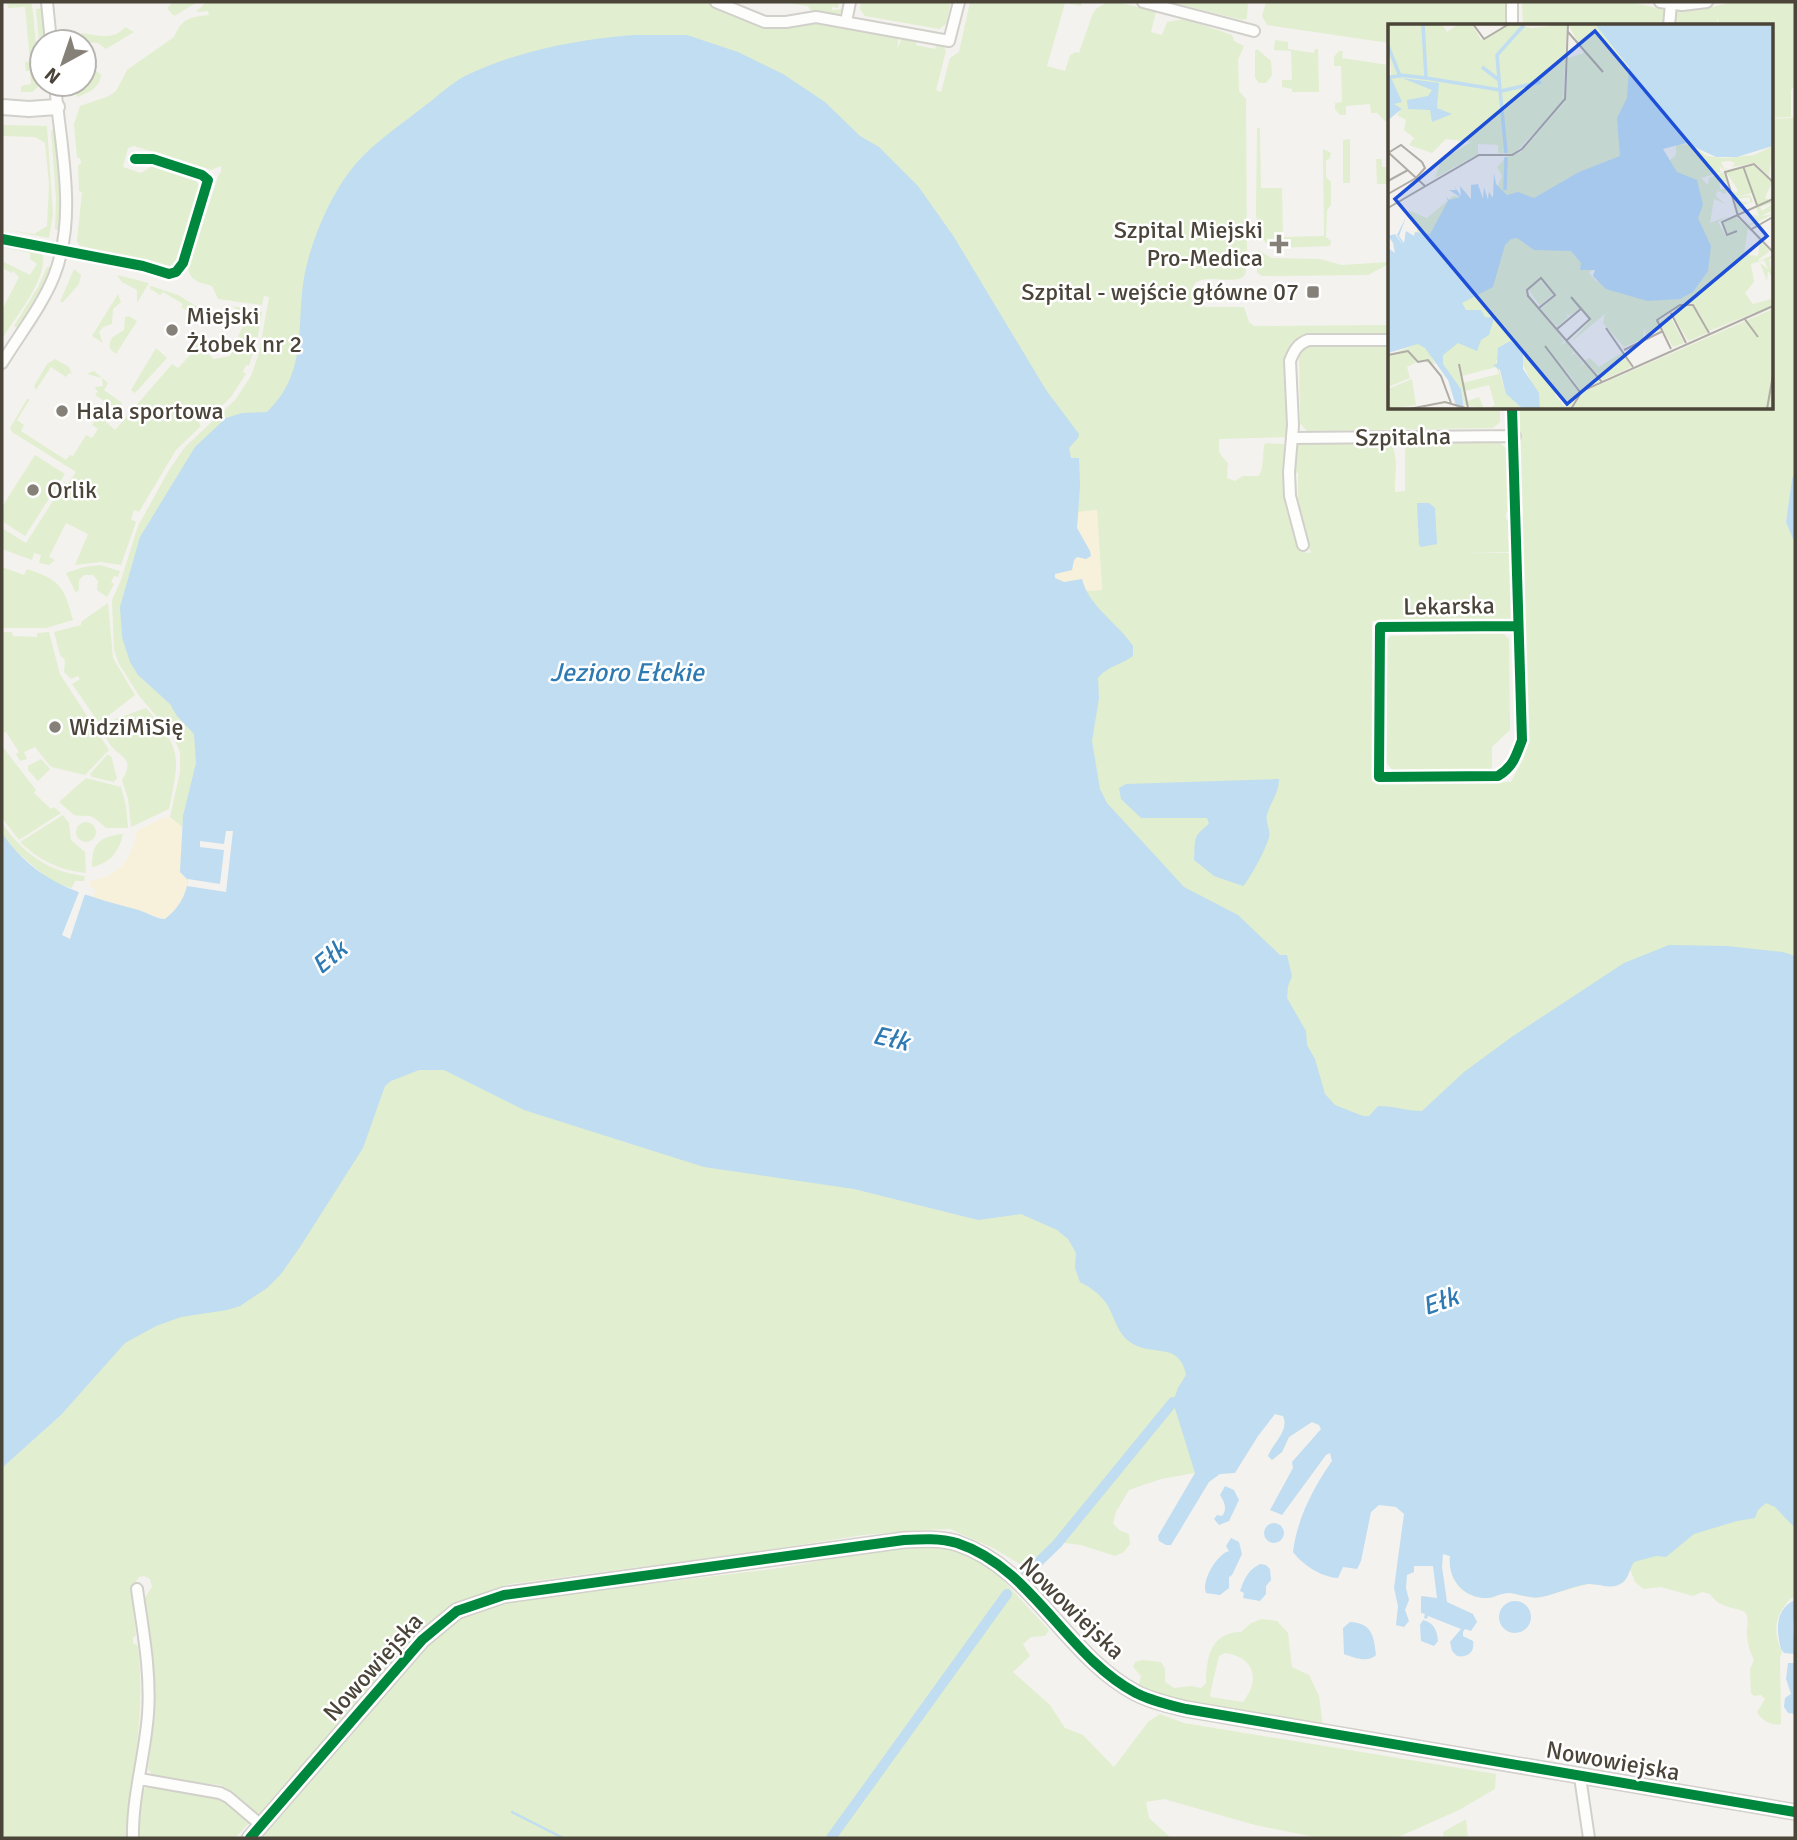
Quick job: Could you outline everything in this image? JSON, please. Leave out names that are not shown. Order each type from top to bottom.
[{"type":"street","points":[[47,2],[50,28]]},
{"type":"street","points":[[716,2],[765,22],[816,17],[949,41],[959,2]]},
{"type":"street","points":[[846,22],[850,2]]},
{"type":"street","points":[[1143,2],[1254,30]]},
{"type":"street","points":[[1512,2],[1512,24]]},
{"type":"street","points":[[1669,24],[1665,3],[1707,2]]},
{"type":"street","points":[[2,363],[51,282],[61,250],[66,199],[56,98]]},
{"type":"street","points":[[2,107],[57,107]]},
{"type":"street","points":[[2,239],[169,274],[180,269],[208,180],[202,175],[153,159],[135,159]]},
{"type":"street","points":[[1303,545],[1290,496],[1290,361],[1300,344],[1308,340],[1388,340]]},
{"type":"street","points":[[1512,410],[1518,626]]},
{"type":"street","name":"Szpitalna","points":[[1292,438],[1515,436]]},
{"type":"street","name":"Lekarska","points":[[1518,626],[1522,740],[1515,761],[1509,769],[1498,776],[1380,777],[1380,627],[1518,626]]},
{"type":"street","name":"Nowowiejska","points":[[250,1838],[422,1640],[457,1611],[505,1595],[904,1540],[937,1539],[954,1542],[985,1556],[1014,1578],[1107,1673],[1154,1702],[1795,1812]]},
{"type":"street","points":[[133,1838],[148,1713],[146,1652],[137,1589]]},
{"type":"street","points":[[1580,1777],[1589,1838]]},
{"type":"street","points":[[140,1779],[219,1793],[228,1797],[261,1825]]},
{"type":"green space","points":[[2,2],[32,4],[34,28],[28,28],[28,39],[25,7],[8,8],[7,3]]},
{"type":"green space","points":[[173,2],[198,2],[174,16],[167,8]]},
{"type":"green space","points":[[206,2],[711,2],[754,21],[815,22],[899,36],[897,50],[902,37],[917,39],[916,45],[935,49],[937,43],[943,45],[946,51],[936,90],[941,92],[950,58],[959,52],[970,2],[1082,2],[1081,6],[1065,3],[1047,66],[1065,71],[1070,55],[1079,53],[1093,13],[1106,3],[1122,3],[1156,12],[1151,32],[1162,35],[1167,22],[1185,19],[1232,35],[1234,41],[1244,46],[1238,60],[1239,91],[1246,99],[1247,265],[1245,275],[1239,279],[1211,279],[1196,283],[1193,289],[1194,300],[1206,307],[1244,307],[1249,322],[1254,326],[1388,325],[1388,336],[1308,336],[1288,360],[1288,437],[1219,439],[1220,452],[1228,463],[1227,478],[1235,481],[1243,476],[1259,476],[1264,445],[1284,444],[1285,506],[1301,552],[1311,553],[1294,498],[1298,498],[1298,473],[1292,472],[1294,452],[1300,442],[1387,440],[1395,457],[1395,492],[1405,491],[1405,449],[1412,443],[1499,442],[1508,450],[1508,501],[1511,501],[1511,509],[1506,513],[1506,519],[1511,522],[1510,552],[1466,552],[1512,553],[1514,616],[1509,621],[1458,618],[1372,621],[1374,782],[1511,782],[1524,757],[1528,742],[1524,674],[1522,488],[1517,410],[1772,410],[1772,119],[1795,116],[1795,470],[1786,522],[1795,544],[1795,1045],[1422,1214],[1094,867],[1085,591],[1102,590],[1097,510],[1070,513],[853,129],[219,709],[181,831],[182,827],[170,817],[180,772],[180,752],[172,734],[140,697],[119,664],[114,650],[112,600],[138,526],[169,470],[185,447],[235,400],[251,376],[259,353],[269,297],[264,296],[262,305],[218,299],[212,286],[190,275],[188,267],[221,166],[211,170],[134,146],[128,148],[123,167],[141,173],[152,166],[196,180],[200,188],[175,263],[168,268],[145,260],[80,246],[77,241],[82,192],[79,191],[78,165],[81,164],[80,158],[77,158],[74,124],[80,106],[116,91],[127,70],[174,37],[184,22],[209,15],[208,11],[196,12]]},
{"type":"green space","points":[[781,2],[839,2],[838,8],[832,7],[832,10],[844,9],[837,16],[825,15],[813,12],[808,6]]},
{"type":"green space","points":[[861,2],[951,2],[946,24],[939,29],[865,16],[860,9]]},
{"type":"green space","points":[[1170,2],[1248,2],[1247,19],[1242,20]]},
{"type":"green space","points":[[1266,2],[1507,2],[1507,24],[1388,24],[1388,43],[1267,25],[1262,16]]},
{"type":"green space","points":[[1522,2],[1632,2],[1664,10],[1667,14],[1664,24],[1523,24]]},
{"type":"green space","points":[[1733,2],[1795,2],[1795,85],[1791,90],[1791,117],[1772,118],[1772,24],[1718,24],[1718,17],[1716,24],[1674,24],[1676,11],[1699,10]]},
{"type":"green space","points":[[43,8],[45,28],[38,28],[36,9]]},
{"type":"green space","points":[[125,27],[134,32],[106,49],[98,43],[98,36],[111,36]]},
{"type":"green space","points":[[1275,40],[1288,42],[1288,49],[1314,53],[1315,49],[1318,49],[1319,92],[1292,92],[1292,89],[1282,87],[1282,80],[1292,80],[1291,51],[1274,50]]},
{"type":"green space","points":[[1257,49],[1271,61],[1272,75],[1266,83],[1259,83],[1255,78]]},
{"type":"green space","points":[[1339,51],[1343,51],[1342,58],[1388,65],[1388,124],[1377,113],[1371,113],[1370,104],[1346,106],[1346,115],[1340,115],[1335,109],[1335,103],[1342,102],[1341,66],[1334,66],[1334,57]]},
{"type":"green space","points":[[28,85],[28,92],[21,92],[21,86]]},
{"type":"green space","points":[[2,125],[47,126],[53,215],[49,238],[2,229],[34,234],[47,226],[49,184],[45,143],[35,137],[2,136]]},
{"type":"green space","points":[[1257,127],[1260,129],[1261,188],[1282,188],[1283,237],[1324,236],[1323,149],[1331,153],[1326,161],[1326,177],[1331,182],[1326,237],[1331,241],[1330,246],[1277,248],[1259,236],[1256,214]]},
{"type":"green space","points":[[55,129],[61,201],[59,231],[55,229],[56,198],[51,130]]},
{"type":"green space","points":[[1350,139],[1350,183],[1343,183],[1343,140]]},
{"type":"green space","points":[[1376,159],[1382,159],[1382,167],[1388,167],[1388,184],[1377,184]]},
{"type":"green space","points":[[3,247],[41,253],[43,266],[35,288],[2,339],[2,310],[19,277],[13,271],[12,273],[4,269],[2,261],[30,275],[37,264],[30,259],[30,253]]},
{"type":"green space","points":[[1258,250],[1272,258],[1320,259],[1342,265],[1388,262],[1368,275],[1262,276],[1257,272]]},
{"type":"green space","points":[[47,267],[51,267],[41,289],[17,328],[14,326]]},
{"type":"green space","points":[[74,269],[81,275],[79,284],[60,302]]},
{"type":"green space","points":[[117,275],[149,283],[137,303],[137,290],[122,282]]},
{"type":"green space","points":[[151,286],[178,295],[199,308],[195,316],[181,307],[183,304],[163,292],[160,295],[149,288]]},
{"type":"green space","points":[[118,294],[121,302],[113,309],[112,324],[103,327],[99,332],[103,343],[92,336]]},
{"type":"green space","points":[[232,306],[262,312],[249,366],[246,365],[243,372],[246,374],[231,397],[207,420],[205,417],[199,423],[201,426],[176,450],[139,512],[134,510],[131,519],[136,522],[121,565],[101,562],[75,565],[88,534],[66,523],[49,557],[55,560],[49,565],[39,563],[41,555],[34,553],[32,560],[2,549],[2,528],[26,543],[65,482],[68,484],[76,472],[12,432],[10,428],[27,399],[30,399],[17,420],[24,425],[21,431],[66,460],[70,455],[73,456],[86,435],[92,438],[98,429],[92,425],[107,403],[95,395],[98,391],[96,387],[103,386],[102,378],[87,374],[94,371],[108,383],[104,390],[122,403],[119,412],[112,408],[104,420],[115,430],[172,364],[178,368],[192,353],[186,348],[197,336],[204,343],[201,348],[214,359],[230,356],[244,323],[239,311]]},
{"type":"green space","points":[[129,316],[137,321],[116,354],[110,349],[110,341],[124,330],[125,317]]},
{"type":"green space","points":[[1306,344],[1388,344],[1388,410],[1500,410],[1500,422],[1493,428],[1307,431],[1300,423],[1299,352]]},
{"type":"green space","points":[[156,348],[167,358],[135,393],[131,390]]},
{"type":"green space","points":[[55,359],[69,367],[72,374],[69,373],[66,377],[51,367],[36,390],[34,386],[47,364]]},
{"type":"green space","name":"Orlik","points":[[35,455],[65,474],[25,536],[2,521],[2,507]]},
{"type":"green space","points":[[100,565],[120,571],[118,577],[114,576],[111,582],[114,584],[107,597],[97,590],[98,581],[93,575],[84,575],[79,580],[76,593],[66,573]]},
{"type":"green space","points":[[2,567],[24,575],[27,569],[54,581],[67,599],[73,620],[46,628],[2,628]]},
{"type":"green space","points":[[108,603],[113,658],[135,695],[99,723],[72,684],[80,679],[78,676],[71,679],[64,672],[65,660],[60,655],[54,632],[81,625],[81,622]]},
{"type":"green space","points":[[2,632],[12,632],[13,636],[37,637],[37,633],[49,632],[60,674],[109,750],[85,775],[51,767],[35,747],[24,752],[27,759],[20,761],[16,754],[19,752],[6,732],[3,733]]},
{"type":"green space","points":[[1504,634],[1509,639],[1510,730],[1492,747],[1492,771],[1394,771],[1386,763],[1385,641],[1391,636]]},
{"type":"green space","points":[[146,708],[172,744],[176,764],[175,776],[169,809],[131,827],[128,799],[122,780],[127,763],[110,745],[101,726]]},
{"type":"green space","points":[[2,746],[36,790],[34,793],[51,809],[54,807],[61,813],[19,840],[2,818]]},
{"type":"green space","points":[[107,755],[111,756],[117,778],[114,782],[92,777],[90,774]]},
{"type":"green space","points":[[41,759],[50,769],[38,781],[28,770],[28,766]]},
{"type":"green space","points":[[86,778],[121,787],[128,828],[106,828],[92,817],[74,815],[59,802]]},
{"type":"green space","points":[[63,815],[69,823],[71,840],[85,852],[86,873],[50,864],[20,842]]},
{"type":"green space","points":[[82,822],[90,822],[96,832],[90,842],[82,842],[76,836],[76,828]]},
{"type":"green space","points":[[2,823],[28,852],[59,870],[85,876],[84,881],[75,881],[72,888],[52,882],[12,848],[2,833]]},
{"type":"green space","points":[[123,834],[113,856],[92,867],[93,852],[98,843],[108,837]]},
{"type":"green space","points":[[374,1056],[961,1151],[1319,1425],[1311,1422],[1289,1437],[1282,1452],[1272,1460],[1268,1456],[1285,1421],[1283,1416],[1275,1414],[1195,1473],[1161,1479],[1129,1490],[1113,1523],[1119,1530],[1129,1534],[1130,1544],[1124,1552],[1115,1556],[1081,1545],[1056,1542],[1028,1569],[993,1548],[950,1529],[921,1530],[863,1535],[510,1584],[468,1598],[439,1618],[259,1818],[221,1785],[154,1777],[148,1769],[155,1716],[152,1649],[144,1599],[152,1587],[150,1579],[139,1577],[131,1589],[136,1635],[133,1643],[138,1646],[140,1691],[128,1838],[2,1838],[2,1468],[61,1415]]},
{"type":"green space","points":[[1795,1356],[1795,1598],[1791,1598],[1781,1611],[1776,1630],[1782,1652],[1781,1724],[1767,1722],[1757,1712],[1765,1699],[1761,1695],[1754,1696],[1751,1693],[1750,1669],[1754,1660],[1748,1642],[1745,1612],[1721,1604],[1710,1594],[1702,1592],[1693,1596],[1661,1587],[1643,1589],[1635,1582],[1630,1569],[1625,1581],[1614,1586],[1588,1584],[1537,1598],[1511,1593],[1502,1593],[1492,1598],[1476,1597],[1462,1590],[1453,1578],[1450,1556],[1443,1554]]},
{"type":"green space","points":[[930,1546],[967,1553],[991,1567],[1049,1630],[1045,1636],[1031,1637],[1023,1644],[1030,1656],[1013,1672],[1050,1705],[1065,1728],[1083,1735],[1114,1767],[1148,1722],[1160,1714],[1184,1723],[1496,1774],[1495,1789],[1459,1810],[1396,1838],[1320,1838],[1255,1825],[1164,1799],[1146,1802],[1149,1818],[1171,1838],[257,1838],[433,1635],[454,1619],[486,1604],[780,1568],[896,1547]]},
{"type":"green space","points":[[1262,1619],[1277,1621],[1288,1633],[1292,1667],[1309,1675],[1319,1696],[1323,1726],[1162,1698],[1139,1684],[1141,1676],[1133,1667],[1135,1662],[1143,1660],[1161,1662],[1165,1669],[1165,1682],[1174,1688],[1201,1688],[1206,1683],[1207,1664],[1212,1648],[1223,1636],[1241,1632],[1251,1623]],"holes":[[[1225,1653],[1243,1659],[1252,1670],[1249,1693],[1243,1702],[1211,1697],[1219,1656]]]},
{"type":"green space","points":[[148,1786],[220,1797],[251,1821],[235,1838],[137,1838],[139,1802]]},
{"type":"green space","points":[[1466,1819],[1468,1838],[1444,1838],[1443,1832]]},
{"type":"sand","points":[[1097,510],[1102,590],[1085,591],[1082,579],[1064,582],[1055,578],[1055,574],[1074,567],[1077,557],[1086,559],[1090,551],[1077,528],[1077,512]]},
{"type":"sand","points":[[165,817],[182,827],[180,872],[188,879],[181,902],[174,911],[165,919],[93,897],[96,889],[90,887],[90,881],[117,871],[132,850],[137,831]]},
{"type":"water","name":"Jezioro Ełckie","points":[[635,35],[687,35],[738,52],[783,74],[825,102],[860,136],[879,147],[918,186],[954,237],[1046,390],[1079,434],[1069,448],[1071,458],[1079,458],[1077,528],[1091,556],[1086,559],[1077,557],[1072,570],[1055,574],[1055,578],[1064,582],[1082,579],[1097,606],[1133,646],[1133,656],[1106,670],[1098,678],[1099,698],[1092,741],[1100,789],[1107,803],[1184,887],[1238,915],[1280,955],[1287,955],[1292,976],[1287,998],[1306,1031],[1307,1045],[1315,1059],[1325,1094],[1335,1105],[1363,1116],[1369,1116],[1378,1106],[1422,1111],[1464,1072],[1513,1036],[1624,963],[1669,945],[1727,946],[1783,952],[1795,956],[1795,1528],[1775,1507],[1766,1503],[1758,1510],[1755,1518],[1694,1534],[1666,1557],[1656,1556],[1634,1562],[1625,1580],[1616,1586],[1588,1584],[1537,1597],[1509,1593],[1488,1598],[1472,1595],[1459,1586],[1451,1573],[1450,1556],[1443,1554],[1447,1602],[1473,1614],[1477,1622],[1471,1631],[1465,1629],[1463,1632],[1463,1636],[1473,1641],[1472,1651],[1464,1656],[1457,1656],[1452,1651],[1450,1642],[1461,1629],[1428,1616],[1427,1619],[1424,1618],[1425,1614],[1421,1613],[1421,1596],[1437,1598],[1433,1566],[1414,1566],[1414,1572],[1407,1575],[1409,1600],[1405,1610],[1409,1621],[1404,1627],[1396,1625],[1398,1606],[1394,1588],[1404,1514],[1396,1507],[1379,1505],[1371,1512],[1357,1569],[1343,1567],[1338,1578],[1313,1570],[1293,1552],[1307,1504],[1332,1461],[1330,1453],[1282,1515],[1270,1510],[1293,1468],[1292,1462],[1321,1429],[1312,1422],[1289,1437],[1282,1452],[1272,1460],[1268,1456],[1285,1421],[1283,1416],[1275,1414],[1235,1473],[1220,1474],[1209,1482],[1171,1545],[1159,1541],[1158,1536],[1195,1473],[1173,1402],[1186,1375],[1183,1365],[1172,1354],[1141,1347],[1127,1340],[1103,1299],[1080,1282],[1075,1268],[1076,1253],[1068,1239],[1057,1230],[1021,1214],[978,1220],[854,1189],[704,1167],[524,1110],[444,1070],[419,1070],[385,1086],[363,1148],[300,1247],[281,1274],[267,1288],[240,1306],[181,1317],[156,1326],[125,1343],[61,1415],[2,1468],[2,833],[29,864],[77,892],[161,919],[174,911],[183,897],[188,880],[180,872],[183,816],[196,763],[194,734],[170,704],[138,675],[130,662],[122,637],[120,607],[140,537],[195,447],[226,418],[242,413],[267,412],[289,382],[298,349],[304,278],[312,246],[343,180],[364,155],[448,87],[485,67],[548,48]]},
{"type":"water","points":[[1795,470],[1795,544],[1786,522]]},
{"type":"water","points":[[1417,503],[1429,503],[1435,508],[1437,544],[1421,547],[1419,545]]},
{"type":"water","points":[[1279,779],[1278,789],[1267,815],[1268,841],[1243,886],[1214,876],[1194,860],[1196,839],[1209,824],[1207,818],[1141,818],[1121,799],[1119,788],[1126,784]]},
{"type":"water","points":[[1225,1486],[1234,1490],[1239,1500],[1229,1521],[1219,1525],[1214,1519],[1217,1515],[1222,1516],[1225,1511],[1220,1495]]},
{"type":"water","points":[[1274,1523],[1281,1526],[1284,1533],[1281,1540],[1274,1543],[1267,1540],[1264,1533],[1267,1526]]},
{"type":"water","points":[[1231,1538],[1239,1542],[1242,1554],[1229,1577],[1229,1588],[1220,1595],[1206,1593],[1208,1575],[1215,1562],[1229,1551],[1226,1546]]},
{"type":"water","points":[[1260,1564],[1270,1569],[1271,1580],[1266,1586],[1266,1594],[1260,1601],[1243,1598],[1244,1593],[1240,1591],[1245,1579],[1252,1569]]},
{"type":"water","points":[[1795,1600],[1795,1654],[1784,1653],[1779,1642],[1780,1614]]},
{"type":"water","points":[[1515,1601],[1526,1606],[1531,1617],[1526,1628],[1515,1633],[1504,1628],[1499,1617],[1504,1606]]},
{"type":"water","points":[[1423,1620],[1436,1630],[1438,1641],[1434,1646],[1421,1641],[1420,1625]]},
{"type":"water","points":[[1350,1622],[1363,1625],[1371,1632],[1376,1655],[1361,1659],[1344,1654],[1343,1628]]},
{"type":"water","points":[[1788,1663],[1795,1663],[1795,1714],[1788,1713],[1784,1707],[1785,1698],[1791,1694],[1786,1679]]},
{"type":"pier","points":[[226,831],[233,831],[226,892],[187,886],[188,879],[220,884],[224,850],[200,847],[200,841],[224,844]]},
{"type":"pier","points":[[73,885],[94,893],[93,896],[85,894],[70,939],[62,935],[79,892],[72,888]]},
{"type":"waterway","points":[[1025,1575],[1057,1544],[1173,1402]]},
{"type":"waterway","points":[[831,1838],[1007,1594]]},
{"type":"waterway","points":[[512,1812],[563,1838]]},
{"type":"cycle path","points":[[2,239],[143,266],[169,274],[176,272],[183,263],[208,180],[202,175],[153,159],[135,159]]},
{"type":"cycle path","points":[[1512,410],[1522,740],[1511,765],[1498,776],[1379,777],[1380,627],[1518,626]]},
{"type":"cycle path","points":[[250,1838],[422,1640],[457,1611],[504,1595],[924,1539],[957,1543],[984,1555],[1029,1592],[1111,1677],[1148,1698],[1186,1709],[1795,1812]]},
{"type":"place","name":"Szpital Miejski Pro-Medica","points":[[1279,244]]},
{"type":"place","name":"Szpital - wejście główne 07","points":[[1313,292]]},
{"type":"place","name":"Miejski Żłobek nr 2","points":[[172,330]]},
{"type":"place","name":"Hala sportowa","points":[[62,411]]},
{"type":"place","name":"Orlik","points":[[33,490]]},
{"type":"place","name":"WidziMiSię","points":[[55,727]]},
{"type":"water label","name":"Ełk","points":[[329,957]]},
{"type":"water label","name":"Ełk","points":[[891,1038]]},
{"type":"water label","name":"Ełk","points":[[1440,1301]]}]
